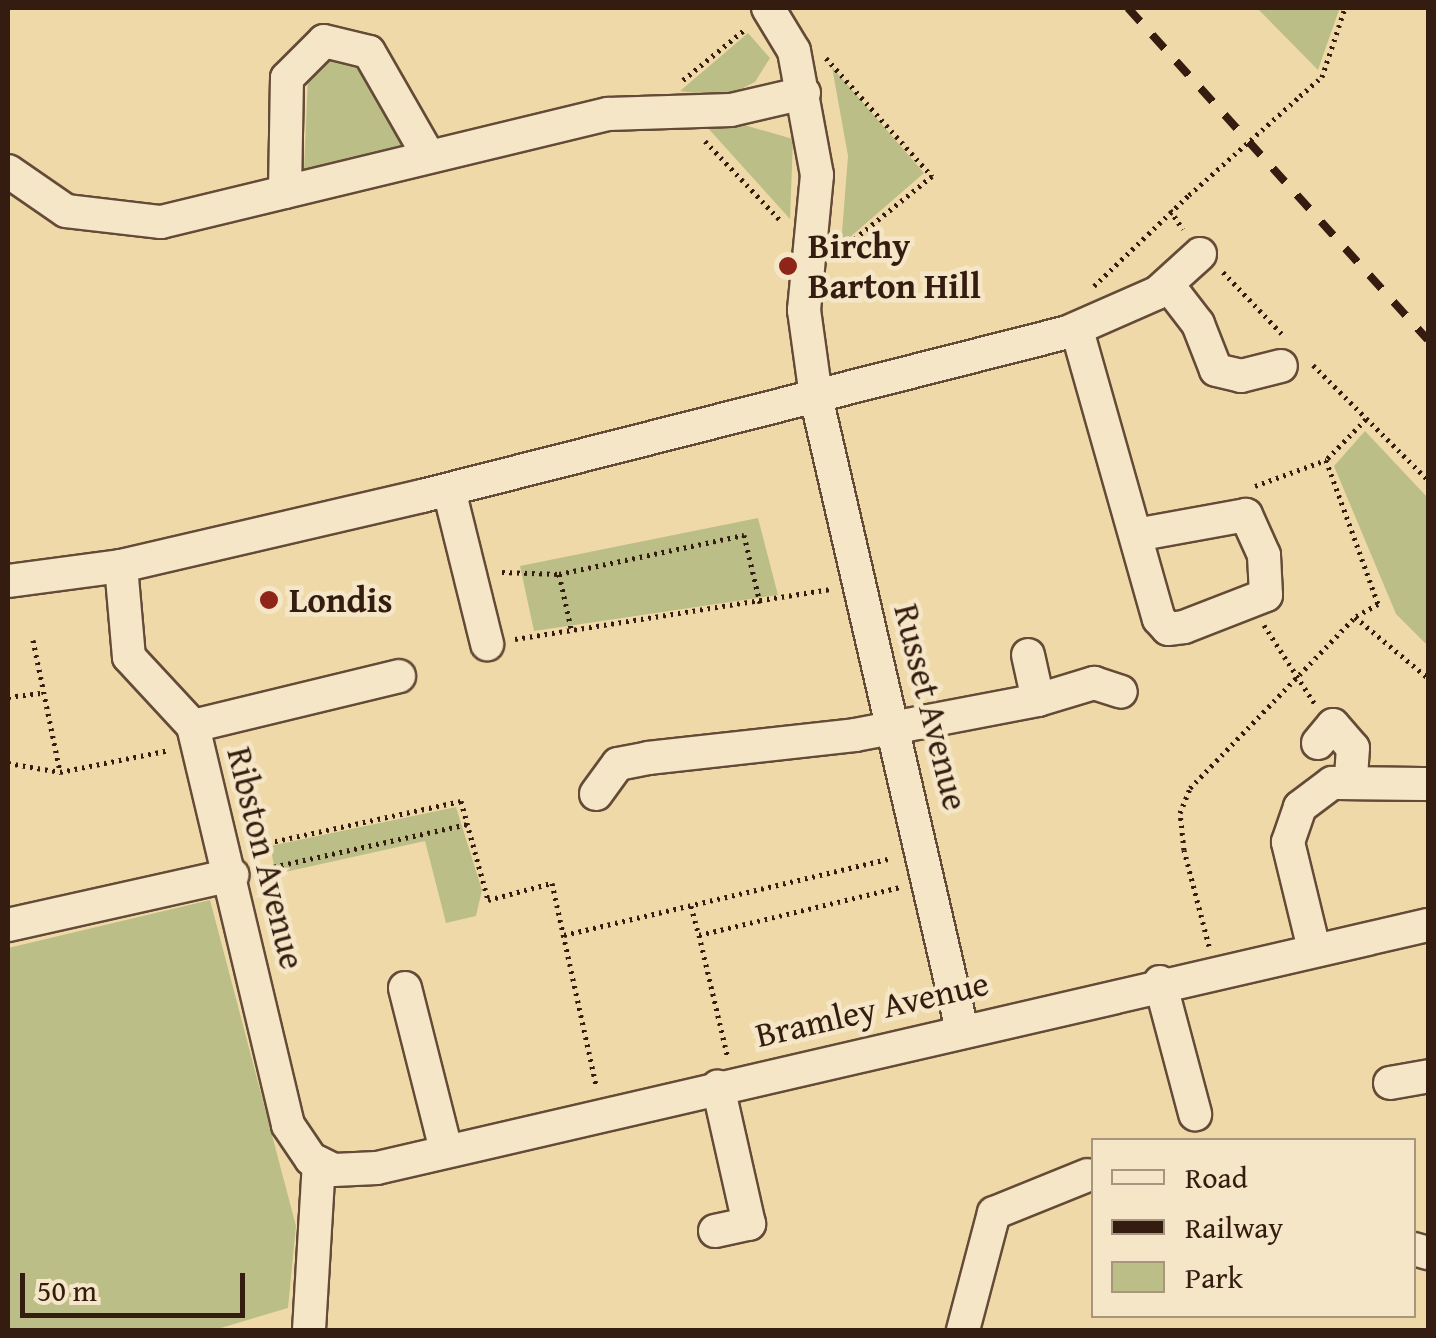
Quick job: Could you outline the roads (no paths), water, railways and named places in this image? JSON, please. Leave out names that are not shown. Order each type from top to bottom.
[{"type":"street","name":"Russet Avenue","points":[[768,8],[794,51],[820,205],[805,278],[816,397],[929,865],[962,1030]]},
{"type":"street","points":[[285,192],[287,78],[324,41],[369,52],[428,156]]},
{"type":"street","points":[[8,172],[66,210],[116,224],[161,222],[608,114],[731,110],[804,93]]},
{"type":"street","points":[[8,581],[121,566],[449,490],[1073,331],[1168,285],[1200,254]]},
{"type":"street","points":[[1168,285],[1198,324],[1216,370],[1241,376],[1281,366]]},
{"type":"street","points":[[1073,331],[1136,535],[1168,629],[1256,604],[1266,595],[1264,555],[1253,524],[1236,512],[1136,535]]},
{"type":"street","points":[[449,490],[487,644]]},
{"type":"street","name":"Ribston Avenue","points":[[121,566],[129,657],[185,732],[228,863],[288,1125],[326,1166]]},
{"type":"street","points":[[1028,654],[1038,700]]},
{"type":"street","points":[[185,732],[399,676]]},
{"type":"street","points":[[596,794],[618,764],[648,758],[893,725],[1038,700],[1094,683],[1122,692]]},
{"type":"street","points":[[1326,734],[1353,748],[1351,780]]},
{"type":"street","points":[[1314,949],[1291,824],[1313,793],[1351,780],[1428,784]]},
{"type":"street","points":[[8,925],[228,863]]},
{"type":"street","name":"Bramley Avenue","points":[[326,1166],[446,1150],[1214,969],[1428,925]]},
{"type":"street","points":[[1160,982],[1195,1114]]},
{"type":"street","points":[[405,988],[446,1150]]},
{"type":"street","points":[[1390,1083],[1428,1076]]},
{"type":"street","points":[[715,1231],[749,1224],[726,1084]]},
{"type":"street","points":[[309,1330],[326,1166]]},
{"type":"street","points":[[962,1330],[994,1213],[1088,1175]]},
{"type":"railway","points":[[1128,8],[1428,340]]},
{"type":"place","name":"Birchy Barton Hill","points":[[788,266]]},
{"type":"place","name":"Londis","points":[[269,600]]}]
